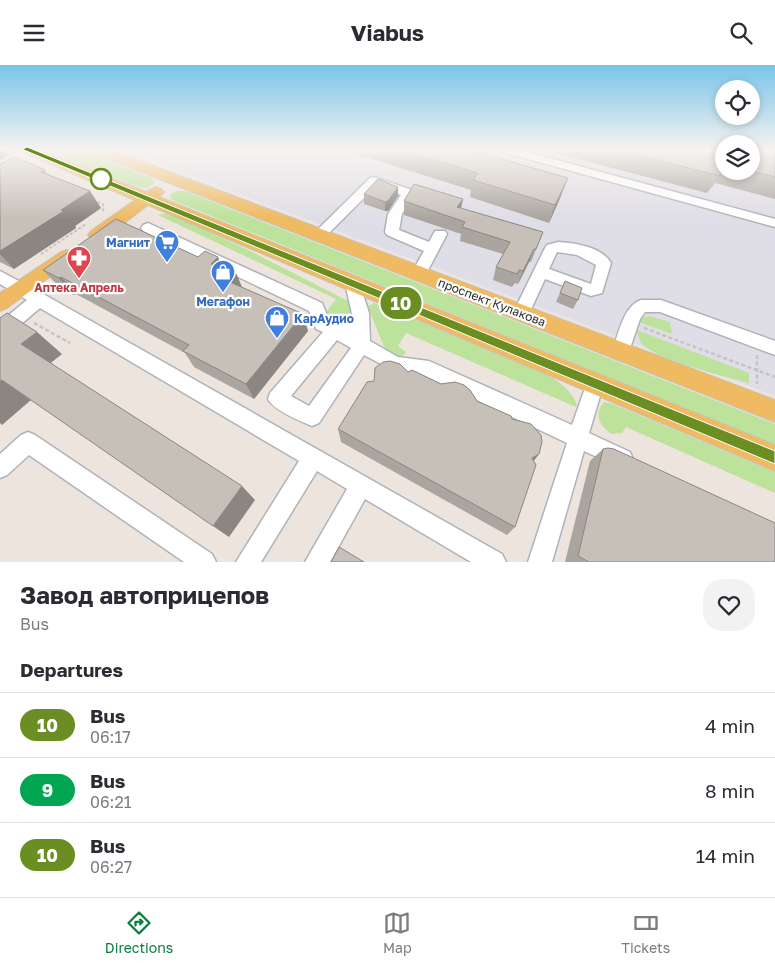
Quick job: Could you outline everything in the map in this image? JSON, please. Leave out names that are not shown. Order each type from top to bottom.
[{"type":"main road","points":[[84,172],[775,457]]},
{"type":"main road","name":"проспект Кулакова","points":[[156,172],[775,411]]},
{"type":"main road","points":[[0,303],[174,179]]},
{"type":"street","points":[[588,172],[775,223]]},
{"type":"street","points":[[319,235],[374,181],[408,193],[395,214],[392,232],[432,249]]},
{"type":"street","points":[[148,228],[316,307],[322,324],[396,364],[423,366],[641,467]]},
{"type":"street","points":[[419,274],[440,234]]},
{"type":"street","points":[[520,313],[541,272]]},
{"type":"street","points":[[0,277],[494,562]]},
{"type":"street","points":[[353,283],[359,302],[361,322],[361,345],[312,417],[278,399],[334,331],[361,322]]},
{"type":"street","points":[[0,332],[39,299]]},
{"type":"street","points":[[621,352],[633,316],[641,307],[661,306],[775,349]]},
{"type":"street","points":[[540,562],[595,383]]},
{"type":"street","points":[[0,468],[28,442],[204,562]]},
{"type":"street","points":[[248,562],[314,458]]},
{"type":"street","points":[[317,562],[361,485]]},
{"type":"path","points":[[86,197],[103,204],[103,214]]},
{"type":"path","points":[[39,299],[63,281]]},
{"type":"path","points":[[20,316],[70,343]]},
{"type":"path","points":[[638,326],[775,377]]},
{"type":"path","points":[[757,353],[756,383],[762,385]]},
{"type":"shaded area","points":[[182,172],[715,172],[715,180],[760,180],[760,172],[775,172],[775,396]]},
{"type":"green space","points":[[101,172],[137,172],[152,178],[154,183],[147,188],[138,187]]},
{"type":"green space","points":[[176,191],[185,191],[775,424],[775,445],[172,200],[170,195]]},
{"type":"green space","points":[[168,213],[246,249],[348,301],[351,312],[341,319],[329,318],[324,315],[336,299],[158,215]]},
{"type":"green space","points":[[374,303],[538,369],[567,389],[577,406],[406,333],[398,346],[406,352],[402,357],[396,357],[385,349],[369,310],[368,306]]},
{"type":"green space","points":[[649,316],[670,322],[672,334],[639,322],[642,318]]},
{"type":"green space","points":[[637,330],[749,373],[749,383],[692,367],[662,356],[642,344]]},
{"type":"green space","points":[[604,402],[613,404],[775,472],[775,493],[626,427],[622,433],[612,434],[604,428],[599,420],[599,411]]},
{"type":"building","points":[[0,172],[41,172],[90,191],[61,210],[64,211],[0,251]]},
{"type":"building","points":[[475,172],[548,172],[568,178],[555,205],[473,180],[478,173]]},
{"type":"building","points":[[760,172],[775,172],[775,177],[760,173]]},
{"type":"building","points":[[378,179],[398,187],[388,201],[385,202],[364,194]]},
{"type":"building","points":[[414,184],[463,199],[457,207],[543,232],[536,249],[534,249],[523,271],[519,270],[517,274],[496,267],[510,242],[462,227],[465,222],[404,201]]},
{"type":"building","points":[[116,219],[198,257],[205,251],[218,257],[211,264],[237,275],[230,282],[303,314],[246,384],[183,351],[189,345],[61,277],[59,278],[43,270]]},
{"type":"building","points":[[565,281],[582,288],[578,300],[560,293]]},
{"type":"building","points":[[7,313],[37,332],[21,344],[242,486],[213,526],[2,380],[0,381],[0,318]]},
{"type":"building","points":[[390,361],[400,364],[408,372],[412,370],[441,384],[455,382],[464,385],[470,390],[477,401],[511,416],[512,419],[531,424],[541,435],[542,442],[539,454],[532,458],[536,465],[515,527],[338,429],[367,382],[374,381],[375,368],[383,362]]},
{"type":"building","points":[[603,449],[614,449],[775,523],[775,562],[589,562],[578,556]]},
{"type":"building","points":[[339,547],[364,562],[331,562]]},
{"type":"bus line","name":"10","points":[[83,172],[775,458]]},
{"type":"place","name":"Магнит","points":[[167,263]]},
{"type":"place","name":"Аптека Апрель","points":[[79,279]]},
{"type":"place","name":"Мегафон","points":[[223,293]]},
{"type":"place","name":"КарАудио","points":[[277,339]]}]
